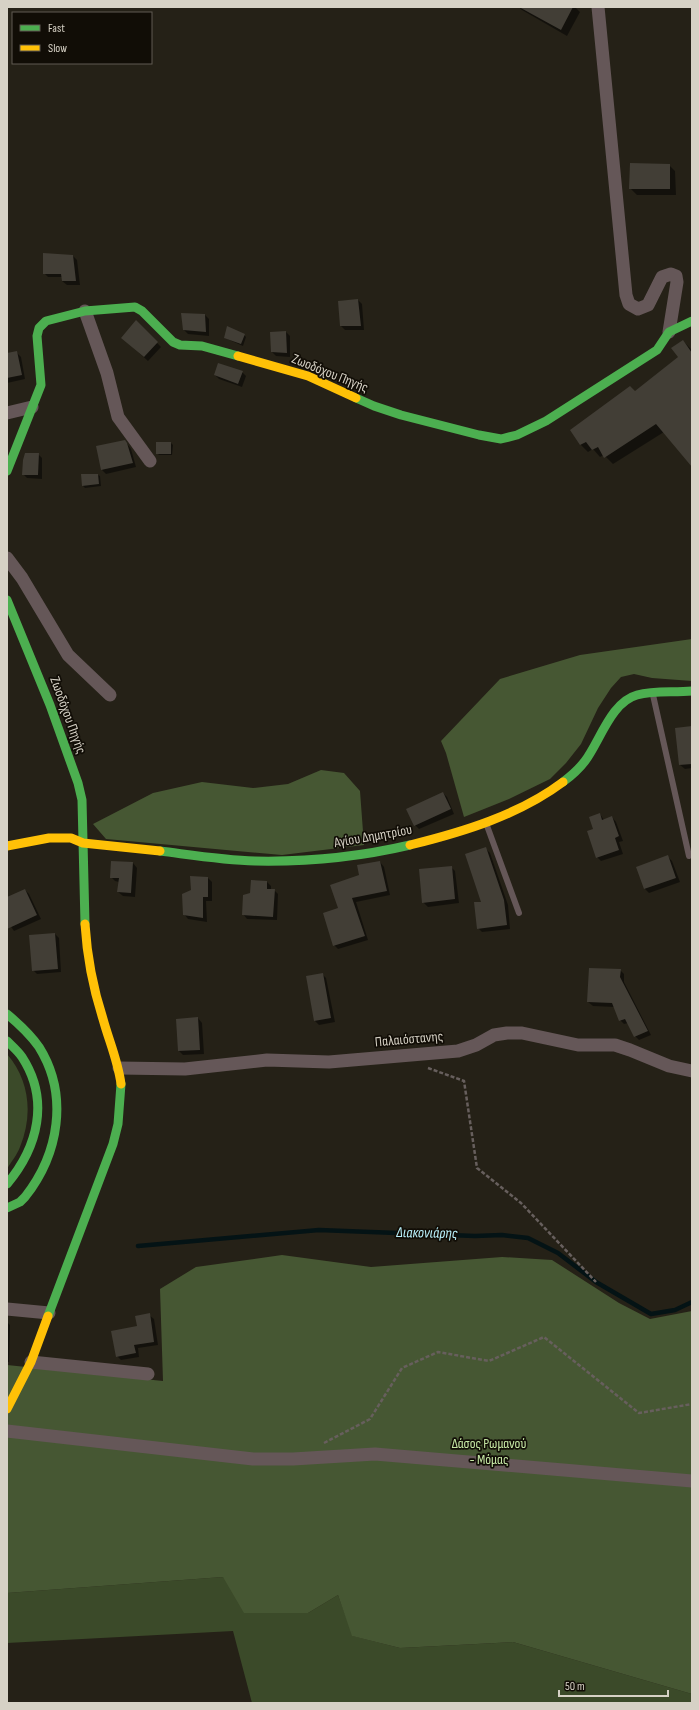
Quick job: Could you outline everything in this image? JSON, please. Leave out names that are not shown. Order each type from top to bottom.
[{"type":"main road","name":"Ζωοδόχου Πηγής","points":[[7,471],[41,381],[37,336],[39,328],[46,321],[85,312],[135,307],[142,311],[174,342],[180,345],[202,346],[308,376],[374,406],[401,415],[479,435],[501,439],[517,435],[546,421],[657,350],[669,332]]},
{"type":"main road","points":[[669,332],[692,321]]},
{"type":"main road","name":"Ζωοδόχου Πηγής","points":[[7,600],[50,705],[78,783],[83,809],[83,884],[86,940],[91,973],[119,1068],[121,1087],[121,1107],[116,1131],[30,1362],[7,1409]]},
{"type":"main road","name":"Αγίου Δημητρίου","points":[[7,846],[49,838],[71,838],[83,843],[247,860],[289,861],[353,854],[409,845],[486,822],[531,802],[562,783],[584,762],[624,702],[636,696],[653,693],[692,691]]},
{"type":"main road","points":[[7,1014],[23,1028],[36,1043],[45,1057],[55,1083],[58,1097],[59,1122],[46,1164],[23,1199],[7,1208]]},
{"type":"main road","points":[[7,1041],[23,1059],[30,1073],[37,1099],[38,1114],[36,1133],[31,1149],[22,1165],[7,1184]]},
{"type":"street","points":[[598,7],[626,295],[629,304],[638,309],[648,305],[662,277],[671,274],[676,276],[677,282],[669,332]]},
{"type":"street","points":[[85,312],[107,373],[118,418],[150,461]]},
{"type":"street","points":[[7,413],[32,407]]},
{"type":"street","points":[[7,558],[22,578],[68,654],[110,694]]},
{"type":"street","name":"Παλαιόστανης","points":[[119,1068],[185,1069],[267,1060],[329,1062],[458,1051],[494,1035],[522,1032],[578,1045],[615,1045],[669,1066],[692,1071]]},
{"type":"street","points":[[7,1309],[49,1313]]},
{"type":"street","points":[[30,1362],[148,1374]]},
{"type":"street","points":[[7,1431],[253,1458],[293,1459],[375,1454],[692,1481]]},
{"type":"lane","points":[[653,693],[689,856]]},
{"type":"lane","points":[[486,822],[519,913]]},
{"type":"path","points":[[427,1067],[464,1081],[477,1168],[521,1203],[596,1282]]},
{"type":"path","points":[[321,1444],[370,1420],[402,1368],[438,1352],[489,1360],[544,1337],[639,1413],[692,1404]]},
{"type":"green space","points":[[692,639],[692,681],[652,678],[634,674],[621,677],[611,688],[598,708],[581,744],[566,763],[550,779],[509,799],[464,817],[446,753],[441,741],[500,679],[580,655]]},
{"type":"green space","points":[[321,770],[344,773],[360,791],[364,845],[282,855],[106,839],[93,824],[153,793],[202,782],[253,788],[288,784]]},
{"type":"green space","points":[[7,1054],[21,1075],[25,1087],[28,1111],[27,1123],[20,1147],[7,1169]]},
{"type":"green space","name":"Δάσος Ρωμανού - Μόμας","points":[[282,1255],[371,1267],[502,1257],[552,1260],[619,1303],[650,1319],[692,1311],[692,1694],[513,1642],[400,1648],[352,1636],[338,1595],[308,1613],[244,1613],[223,1577],[7,1593],[7,1365],[163,1381],[160,1289],[196,1267]]},
{"type":"green space","points":[[223,1577],[308,1613],[338,1595],[353,1636],[400,1648],[513,1642],[692,1694],[692,1703],[252,1703],[233,1631],[7,1643],[7,1593]]},
{"type":"building","points":[[519,7],[573,7],[561,30]]},
{"type":"building","points":[[630,163],[670,164],[670,189],[629,189]]},
{"type":"building","points":[[43,253],[73,255],[76,281],[62,281],[61,274],[43,274]]},
{"type":"building","points":[[358,299],[361,326],[340,326],[338,301]]},
{"type":"building","points":[[181,313],[205,314],[206,332],[183,330]]},
{"type":"building","points":[[136,320],[158,342],[144,357],[121,338]]},
{"type":"building","points":[[227,326],[245,334],[241,344],[224,338]]},
{"type":"building","points":[[286,331],[287,353],[271,352],[270,332]]},
{"type":"building","points":[[683,340],[692,353],[692,467],[656,424],[604,458],[598,447],[592,450],[586,442],[580,445],[570,430],[630,386],[635,391],[678,357],[671,348]]},
{"type":"building","points":[[17,351],[22,375],[7,378],[7,353]]},
{"type":"building","points":[[218,363],[243,371],[238,384],[214,375]]},
{"type":"building","points":[[125,440],[133,463],[101,470],[96,446]]},
{"type":"building","points":[[156,442],[171,442],[171,454],[156,454]]},
{"type":"building","points":[[25,453],[39,453],[38,475],[22,475]]},
{"type":"building","points":[[81,474],[98,474],[99,484],[82,486]]},
{"type":"building","points":[[692,726],[692,764],[679,765],[675,728]]},
{"type":"building","points":[[443,792],[451,809],[414,826],[406,809]]},
{"type":"building","points":[[600,813],[602,820],[612,816],[619,836],[615,838],[619,850],[596,858],[587,831],[593,829],[589,817]]},
{"type":"building","points":[[486,847],[504,900],[507,925],[477,929],[474,902],[481,902],[465,854]]},
{"type":"building","points":[[668,855],[676,878],[644,889],[636,867]]},
{"type":"building","points":[[111,861],[133,862],[131,893],[117,892],[119,878],[110,878]]},
{"type":"building","points":[[380,861],[387,891],[352,898],[365,936],[333,946],[323,913],[338,908],[330,885],[359,875],[357,865]]},
{"type":"building","points":[[452,866],[455,899],[422,903],[419,869]]},
{"type":"building","points":[[190,876],[208,877],[208,897],[203,897],[203,918],[183,915],[182,894],[191,890]]},
{"type":"building","points":[[251,880],[267,881],[267,889],[275,889],[273,917],[242,915],[243,895],[250,893]]},
{"type":"building","points":[[25,889],[37,915],[7,929],[7,897]]},
{"type":"building","points":[[55,933],[58,969],[32,971],[29,935]]},
{"type":"building","points":[[589,968],[621,969],[620,977],[648,1031],[634,1037],[625,1019],[619,1021],[612,1003],[587,1002]]},
{"type":"building","points":[[323,973],[331,1018],[314,1021],[306,976]]},
{"type":"building","points":[[198,1017],[200,1050],[178,1051],[176,1019]]},
{"type":"building","points":[[150,1313],[154,1342],[134,1345],[136,1353],[116,1357],[111,1331],[137,1326],[135,1316]]},
{"type":"waterway","name":"Διακονιάρης","points":[[138,1246],[319,1230],[475,1236],[502,1235],[528,1238],[558,1253],[596,1282],[651,1314],[675,1310],[692,1302]]},
{"type":"traffic: fast","points":[[7,471],[41,385],[37,336],[39,328],[46,321],[85,311],[135,307],[142,311],[173,342],[180,345],[202,346],[238,356]]},
{"type":"traffic: fast","points":[[356,398],[401,415],[479,435],[501,439],[517,435],[546,421],[657,350],[669,332],[692,321]]},
{"type":"traffic: fast","points":[[7,600],[50,705],[78,783],[82,800],[85,924]]},
{"type":"traffic: fast","points":[[563,782],[585,761],[613,714],[620,705],[628,699],[644,693],[692,691]]},
{"type":"traffic: fast","points":[[160,851],[231,860],[274,861],[313,860],[352,856],[410,845]]},
{"type":"traffic: fast","points":[[7,1014],[24,1029],[39,1047],[48,1065],[54,1085],[57,1104],[56,1124],[46,1162],[37,1180],[25,1197],[20,1202],[7,1208]]},
{"type":"traffic: fast","points":[[7,1041],[22,1057],[31,1073],[36,1090],[38,1106],[37,1123],[33,1139],[18,1170],[7,1184]]},
{"type":"traffic: fast","points":[[48,1316],[113,1144],[118,1124],[121,1084]]},
{"type":"traffic: slow","points":[[238,356],[308,376],[356,398]]},
{"type":"traffic: slow","points":[[410,845],[490,821],[528,804],[563,782]]},
{"type":"traffic: slow","points":[[7,846],[49,838],[71,838],[83,843],[160,851]]},
{"type":"traffic: slow","points":[[85,924],[93,984],[116,1059],[121,1084]]},
{"type":"traffic: slow","points":[[7,1409],[31,1362],[48,1316]]}]
